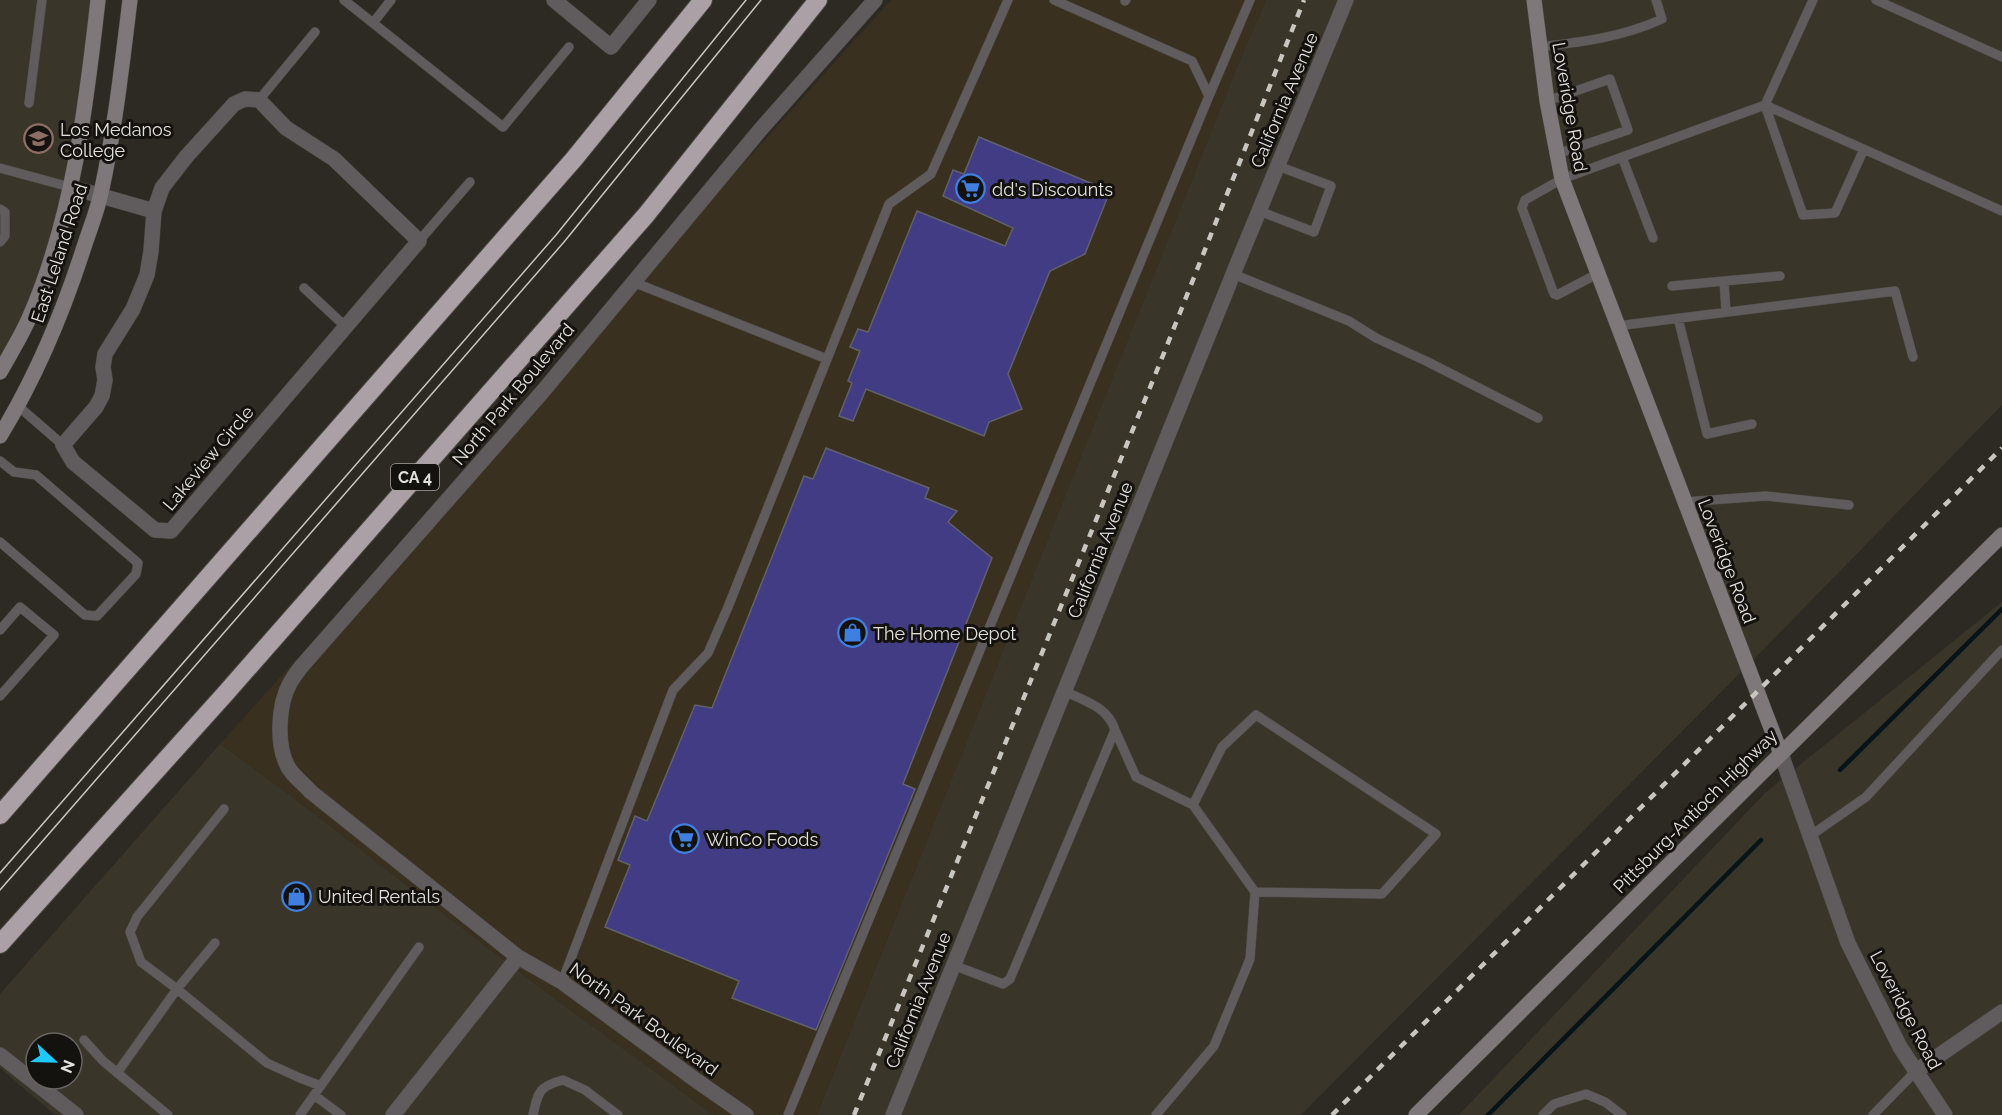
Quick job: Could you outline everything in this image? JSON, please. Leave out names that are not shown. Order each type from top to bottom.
[{"type":"highway","points":[[0,815],[574,159],[703,0]]},
{"type":"highway","name":"CA 4","points":[[0,944],[225,694],[646,215],[818,0]]},
{"type":"main road","name":"East Leland Road","points":[[0,372],[30,317],[58,242],[88,92],[98,0]]},
{"type":"main road","name":"East Leland Road","points":[[0,436],[18,406],[54,332],[101,196],[117,110],[130,0]]},
{"type":"main road","name":"Loveridge Road","points":[[1534,0],[1547,100],[1562,179],[1781,754]]},
{"type":"main road","name":"Pittsburg-Antioch Highway","points":[[1416,1115],[2002,535]]},
{"type":"street","points":[[554,0],[611,47],[649,0]]},
{"type":"street","name":"North Park Boulevard","points":[[746,1115],[697,1082],[562,982],[518,957],[311,792],[289,768],[282,750],[281,712],[289,684],[301,668],[544,390],[760,130],[875,0]]},
{"type":"street","name":"California Avenue","points":[[893,1115],[1233,274],[1347,0]]},
{"type":"street","points":[[63,445],[96,407],[102,396],[105,380],[103,367],[105,354],[133,309],[147,275],[154,211],[162,188],[186,157],[234,104],[244,99],[260,100],[286,128],[334,159],[419,241]]},
{"type":"street","points":[[70,187],[154,211]]},
{"type":"street","name":"Lakeview Circle","points":[[63,445],[73,462],[135,515],[155,530],[171,531],[419,241]]},
{"type":"street","name":"Loveridge Road","points":[[1781,754],[1848,943],[1900,1047],[1945,1115]]},
{"type":"street","points":[[393,1115],[518,957]]},
{"type":"street","points":[[1915,1071],[2002,1012]]},
{"type":"street","points":[[0,1055],[76,1115]]},
{"type":"lane","points":[[29,103],[42,0]]},
{"type":"lane","points":[[344,0],[503,127],[569,47]]},
{"type":"lane","points":[[373,23],[391,0]]},
{"type":"lane","points":[[562,982],[673,690],[708,653],[889,204],[931,174],[1008,0]]},
{"type":"lane","points":[[1054,0],[1192,61],[1209,96]]},
{"type":"lane","points":[[788,1115],[1250,0]]},
{"type":"lane","points":[[1540,47],[1595,40],[1640,29],[1662,19],[1656,0]]},
{"type":"lane","points":[[1813,0],[1765,105],[1803,215],[1835,213],[1864,149]]},
{"type":"lane","points":[[1876,0],[2002,57]]},
{"type":"lane","points":[[260,100],[315,32]]},
{"type":"lane","points":[[1547,100],[1610,79],[1628,130],[1557,154]]},
{"type":"lane","points":[[1597,274],[1557,295],[1553,293],[1522,208],[1525,200],[1562,179],[1765,105],[2002,211]]},
{"type":"lane","points":[[1622,157],[1653,238]]},
{"type":"lane","points":[[1259,211],[1314,232],[1331,186],[1278,166]]},
{"type":"lane","points":[[0,168],[70,187]]},
{"type":"lane","name":"Lakeview Circle","points":[[419,241],[470,182]]},
{"type":"lane","points":[[0,209],[5,212],[5,236],[0,242]]},
{"type":"lane","points":[[1233,274],[1349,321],[1376,338],[1538,418]]},
{"type":"lane","points":[[1672,286],[1780,276]]},
{"type":"lane","points":[[1724,281],[1726,312]]},
{"type":"lane","points":[[633,282],[827,359]]},
{"type":"lane","points":[[304,288],[346,327]]},
{"type":"lane","points":[[1617,326],[1895,291],[1913,357]]},
{"type":"lane","points":[[1678,318],[1707,434],[1752,424]]},
{"type":"lane","points":[[18,406],[63,445]]},
{"type":"lane","points":[[0,461],[14,472],[36,475],[138,563],[138,567],[136,574],[97,615],[85,615],[0,542]]},
{"type":"lane","points":[[1684,502],[1766,496],[1849,506]]},
{"type":"lane","points":[[0,630],[20,607],[54,635],[0,696]]},
{"type":"lane","points":[[1810,836],[1866,797],[2002,650]]},
{"type":"lane","points":[[1064,691],[1092,704],[1111,717],[1114,730],[1136,777],[1193,805],[1255,892],[1250,959],[1214,1046],[1156,1115]]},
{"type":"lane","points":[[1193,805],[1222,747],[1256,715],[1436,834],[1382,894],[1255,892]]},
{"type":"lane","points":[[954,965],[1003,984],[1010,979],[1114,730]]},
{"type":"lane","points":[[224,809],[137,917],[130,932],[141,962],[267,1063],[321,1086]]},
{"type":"lane","points":[[117,1073],[177,989],[214,943]]},
{"type":"lane","points":[[300,1115],[419,947]]},
{"type":"lane","points":[[84,1040],[103,1061],[168,1115]]},
{"type":"lane","points":[[1873,1115],[1915,1071]]},
{"type":"lane","points":[[533,1115],[537,1097],[548,1084],[563,1080],[585,1090],[618,1115]]},
{"type":"lane","points":[[1543,1115],[1554,1104],[1586,1094],[1605,1102],[1622,1115]]},
{"type":"lane","points":[[314,1095],[342,1115]]},
{"type":"shaded area","name":"Los Medanos College","points":[[0,0],[98,0],[58,242],[0,372]]},
{"type":"shaded area","points":[[891,0],[1266,0],[1237,67],[817,1115],[714,1115],[539,987],[220,744]]},
{"type":"shaded area","points":[[1266,0],[2002,0],[2002,405],[1763,650],[1301,1115],[817,1115],[1237,67]]},
{"type":"shaded area","points":[[2002,602],[2002,1115],[1459,1115],[1765,793]]},
{"type":"shaded area","points":[[220,744],[539,987],[714,1115],[55,1115],[27,1091],[84,1091],[84,1031],[24,1031],[24,1089],[0,1068],[0,994]]},
{"type":"building","points":[[979,137],[1110,191],[1085,254],[1050,271],[1008,374],[1022,409],[989,422],[984,436],[866,389],[853,421],[839,416],[852,383],[848,381],[860,351],[850,347],[858,329],[868,332],[917,211],[1005,246],[1013,228],[943,196],[953,170],[964,174]]},
{"type":"building","points":[[826,448],[929,488],[925,498],[957,511],[948,522],[992,558],[903,784],[915,789],[816,1030],[732,998],[739,981],[605,927],[630,865],[618,860],[635,816],[647,821],[695,705],[712,708],[804,476],[813,479]]},
{"type":"waterway","points":[[1840,770],[2002,609]]},
{"type":"waterway","points":[[1488,1115],[1761,840]]},
{"type":"tram line","points":[[0,873],[556,235],[746,0]]},
{"type":"tram line","points":[[0,890],[564,242],[761,0]]},
{"type":"railway","points":[[854,1115],[1164,353],[1304,0]]},
{"type":"railway","points":[[1332,1115],[2002,448]]},
{"type":"place","name":"Los Medanos College","points":[[39,139]]},
{"type":"place","name":"dd's Discounts","points":[[971,189]]},
{"type":"place","name":"The Home Depot","points":[[852,633]]},
{"type":"place","name":"WinCo Foods","points":[[685,839]]},
{"type":"place","name":"United Rentals","points":[[297,896]]}]
